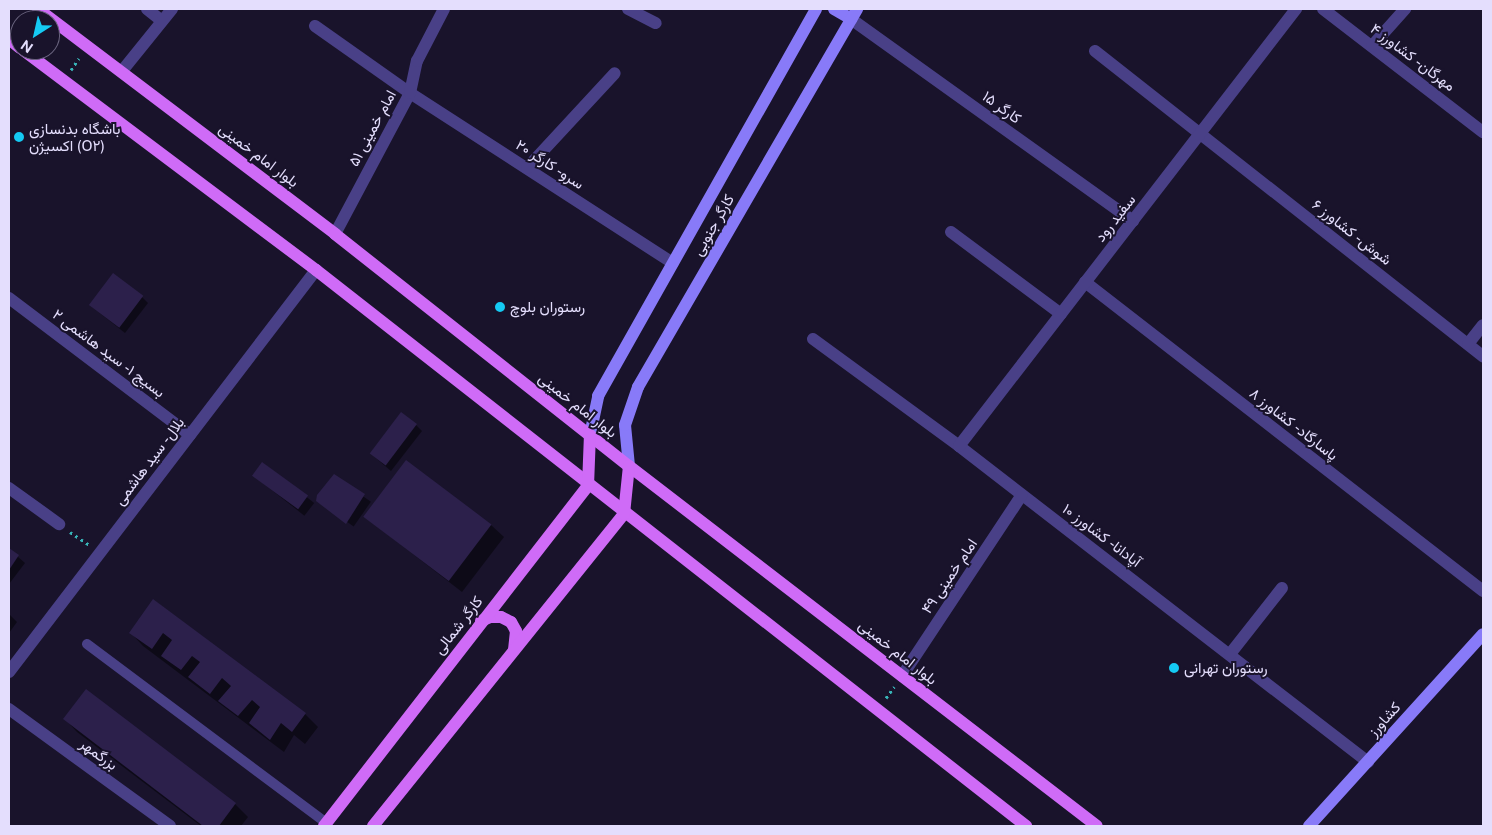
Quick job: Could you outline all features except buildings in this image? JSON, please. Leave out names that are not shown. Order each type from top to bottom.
[{"type":"main road","name":"بلوار امام خمینی","points":[[38,9],[335,234],[629,466],[1097,826]]},
{"type":"main road","name":"کارگر جنوبی","points":[[590,435],[598,396],[816,9]]},
{"type":"main road","points":[[834,9],[854,14]]},
{"type":"main road","name":"کارگر جنوبی","points":[[629,466],[625,425],[638,387],[854,14]]},
{"type":"main road","points":[[37,60],[316,270],[588,486],[1026,826]]},
{"type":"main road","points":[[588,486],[590,435]]},
{"type":"main road","points":[[373,826],[624,514],[629,466]]},
{"type":"main road","name":"کارگر شمالی","points":[[325,825],[480,622],[588,486]]},
{"type":"main road","points":[[480,622],[490,617],[501,617],[510,622],[516,631],[517,642],[513,652]]},
{"type":"main road","name":"کشاورز","points":[[1309,826],[1483,634]]},
{"type":"street","points":[[147,9],[162,21]]},
{"type":"street","points":[[122,71],[172,9]]},
{"type":"street","name":"امام خمینی ۵۱","points":[[335,234],[410,93],[417,61],[444,9]]},
{"type":"street","points":[[628,9],[656,22]]},
{"type":"street","name":"سفید رود","points":[[959,446],[1296,9]]},
{"type":"street","name":"مهرگان - کشاورز ۴","points":[[1323,9],[1483,132]]},
{"type":"street","points":[[1372,46],[1405,9]]},
{"type":"street","name":"کارگر ۱۵","points":[[854,14],[1133,221]]},
{"type":"street","name":"سرو - کارگر ۲۰","points":[[315,26],[410,93],[673,263]]},
{"type":"street","name":"شوش - کشاورز ۶","points":[[1095,52],[1483,356]]},
{"type":"street","points":[[526,168],[615,73]]},
{"type":"street","points":[[951,232],[1061,314]]},
{"type":"street","name":"بلال - سید هاشمی","points":[[9,672],[316,270]]},
{"type":"street","name":"پاسارگاد - کشاورز ۸","points":[[1085,282],[1483,591]]},
{"type":"street","name":"بسیج ۱ - سید هاشمی ۲","points":[[9,298],[190,435]]},
{"type":"street","points":[[1468,344],[1483,325]]},
{"type":"street","name":"آپادانا - کشاورز ۱۰","points":[[814,339],[959,446],[1368,762]]},
{"type":"street","points":[[9,488],[59,524]]},
{"type":"street","name":"امام خمینی ۴۹","points":[[902,676],[1022,495]]},
{"type":"street","points":[[1230,654],[1282,588]]},
{"type":"street","name":"بزرگمهر","points":[[9,709],[170,826]]},
{"type":"lane","points":[[87,644],[325,825]]},
{"type":"path","points":[[64,80],[88,46]]},
{"type":"path","points":[[59,524],[100,552]]},
{"type":"path","points":[[876,710],[902,676]]},
{"type":"place","name":"باشگاه بدنسازی اکسیژن (O۲)","points":[[19,137]]},
{"type":"place","name":"رستوران بلوچ","points":[[500,307]]},
{"type":"place","name":"رستوران تهرانی","points":[[1174,668]]}]
